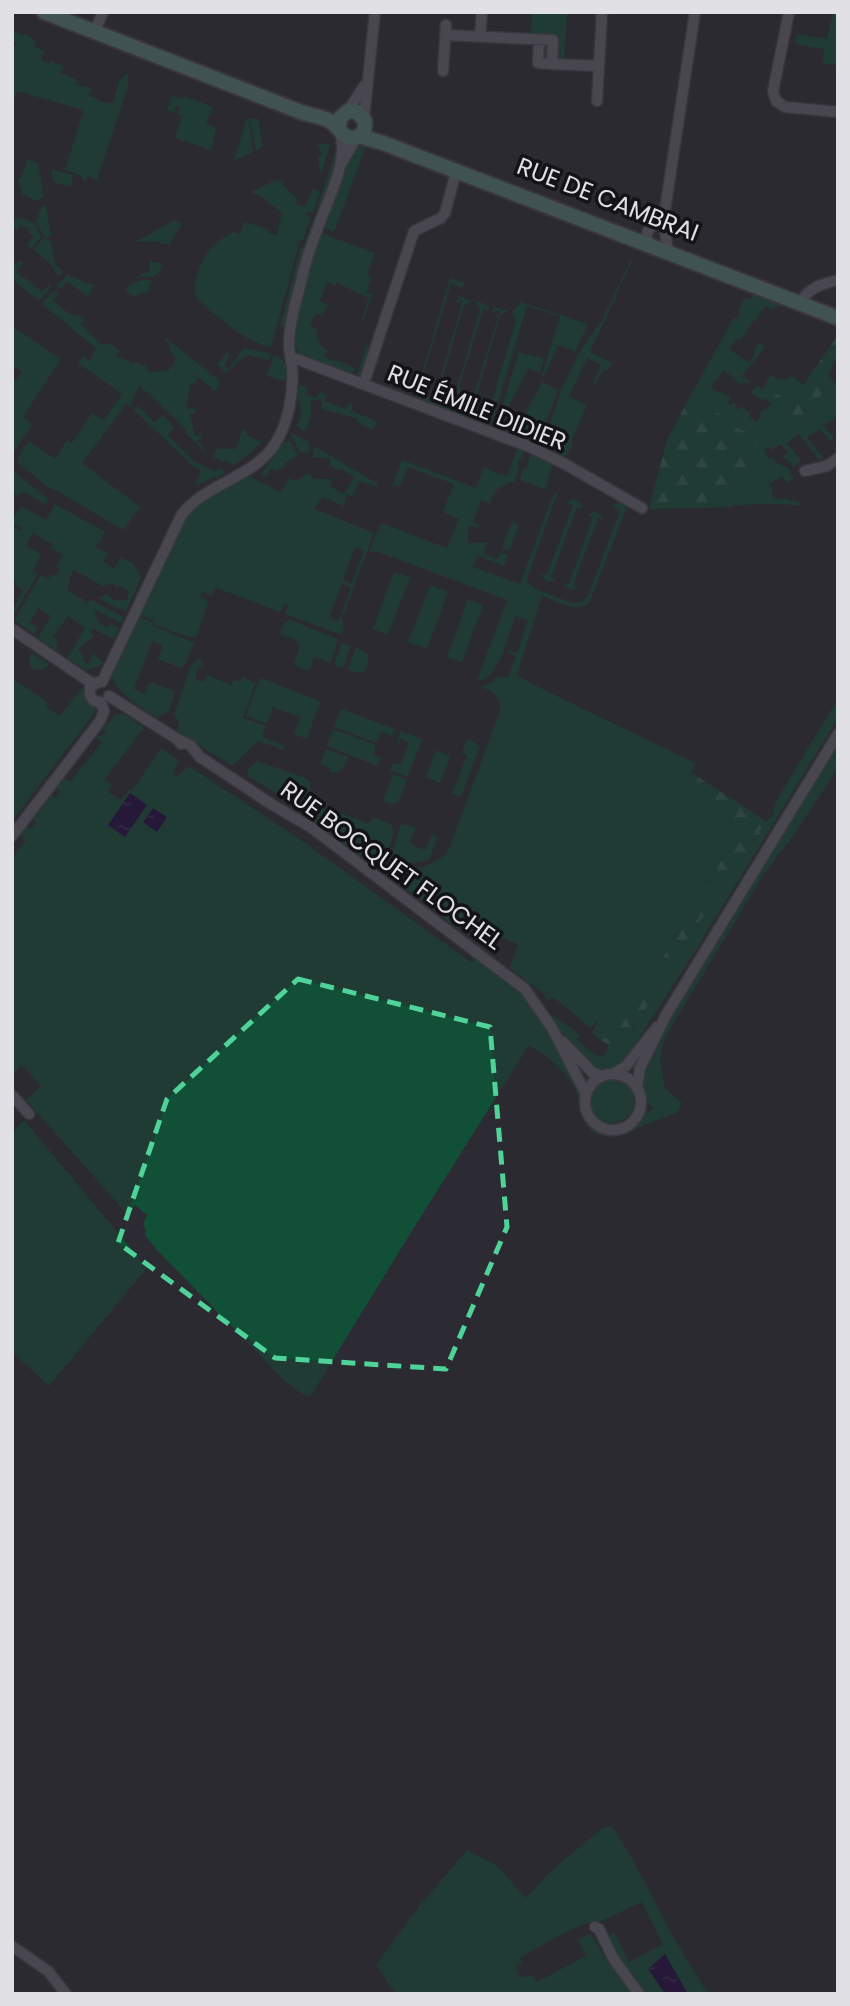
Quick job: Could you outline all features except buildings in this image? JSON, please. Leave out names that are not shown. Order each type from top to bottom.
[{"type":"main road","points":[[53,13],[301,112],[326,119],[335,124],[346,137],[361,129],[357,112],[331,112],[299,103],[96,30]]},
{"type":"main road","points":[[339,130],[338,121],[347,112]]},
{"type":"main road","name":"RUE DE CAMBRAI","points":[[361,129],[374,140],[456,172],[838,311]]},
{"type":"main road","name":"RUE DE CAMBRAI","points":[[361,129],[369,129],[387,139],[655,243],[838,318]]},
{"type":"street","points":[[96,30],[103,12]]},
{"type":"street","points":[[105,699],[94,701],[90,695],[181,514],[204,493],[252,466],[275,443],[285,424],[292,379],[290,330],[302,277],[341,164],[361,129],[375,12]]},
{"type":"street","points":[[480,36],[482,12]]},
{"type":"street","points":[[597,101],[602,12]]},
{"type":"street","points":[[655,243],[665,210],[695,12]]},
{"type":"street","points":[[789,12],[773,92],[776,101],[785,107],[838,112]]},
{"type":"street","points":[[443,71],[446,30],[480,36],[539,40],[538,63],[599,66]]},
{"type":"street","points":[[347,112],[366,83]]},
{"type":"street","points":[[339,130],[342,140],[341,164]]},
{"type":"street","points":[[366,376],[414,232],[441,218],[456,172]]},
{"type":"street","points":[[655,243],[648,231],[665,210]]},
{"type":"street","points":[[803,298],[820,284],[838,280]]},
{"type":"street","name":"RUE ÉMILE DIDIER","points":[[291,357],[537,450],[642,508]]},
{"type":"street","points":[[805,471],[827,466],[838,458]]},
{"type":"street","points":[[12,629],[97,683],[108,686],[103,714],[94,730],[12,836]]},
{"type":"street","name":"RUE BOCQUET FLOCHEL","points":[[105,699],[128,708],[271,804],[312,828],[504,972],[531,996],[552,1028],[586,1094]]},
{"type":"street","points":[[103,714],[128,708]]},
{"type":"street","points":[[666,1015],[626,1066],[595,1080],[586,1094],[586,1110],[590,1118],[603,1128],[620,1129],[627,1126],[638,1114],[641,1099],[637,1087],[640,1068],[666,1015],[838,734]]},
{"type":"street","name":"RUE BOCQUET FLOCHEL","points":[[552,1028],[580,1061],[592,1072],[602,1076]]},
{"type":"street","points":[[613,1074],[626,1077],[637,1087]]},
{"type":"street","points":[[12,1095],[29,1114]]},
{"type":"street","points":[[595,1927],[599,1928],[613,1958],[639,1994]]},
{"type":"street","points":[[12,1946],[48,1971],[66,1994]]},
{"type":"highlighted area","points":[[298,979],[490,1027],[507,1227],[446,1369],[275,1358],[118,1243],[167,1099]]},
{"type":"green space","points":[[532,12],[567,12],[564,64],[538,63],[539,40],[531,34]]},
{"type":"green space","points":[[833,12],[838,12],[838,65],[823,64],[824,49],[795,44],[797,34],[827,39]]},
{"type":"green space","points":[[12,31],[36,41],[34,46],[45,51],[41,60],[63,66],[60,73],[77,80],[75,85],[79,82],[79,86],[92,88],[89,96],[97,100],[110,104],[114,101],[119,81],[128,73],[128,86],[97,180],[87,176],[85,183],[81,175],[65,170],[84,110],[17,91],[12,99],[12,55],[16,43],[12,42]]},
{"type":"green space","points":[[172,96],[183,99],[184,96],[213,107],[206,124],[216,128],[211,150],[175,138],[182,116],[177,114],[180,107],[176,106],[174,113],[167,110]]},
{"type":"green space","points":[[247,119],[253,152],[234,160]]},
{"type":"green space","points":[[250,119],[259,119],[262,147],[256,151]]},
{"type":"green space","points":[[330,144],[321,175],[318,158],[323,153],[317,146]]},
{"type":"green space","points":[[361,145],[366,146],[334,232],[321,227],[352,151]]},
{"type":"green space","points":[[337,147],[327,189],[319,213],[315,214]]},
{"type":"green space","points":[[27,159],[38,163],[44,197],[37,201],[23,195],[18,181]]},
{"type":"green space","points":[[53,170],[73,175],[71,187],[53,182]]},
{"type":"green space","points":[[278,179],[297,199],[295,204],[305,207],[313,189],[320,192],[313,213],[307,212],[306,215],[311,217],[303,240],[300,240],[271,347],[231,328],[197,299],[195,288],[206,255],[219,241],[233,232],[240,234],[244,222],[268,229],[268,233],[277,235],[282,212],[251,192]]},
{"type":"green space","points":[[46,205],[51,236],[49,238],[44,236],[36,222],[42,206]]},
{"type":"green space","points":[[19,217],[34,223],[41,237],[31,249],[27,245],[34,237],[28,232],[29,228],[20,225],[18,230],[12,228],[14,219]]},
{"type":"green space","points":[[314,218],[316,220],[287,328],[280,326],[301,247],[303,248]]},
{"type":"green space","points":[[175,220],[182,224],[171,245],[152,241],[135,242]]},
{"type":"green space","points":[[320,233],[375,253],[367,275],[372,277],[366,293],[372,295],[363,321],[369,298],[337,283],[327,282],[320,301],[328,304],[322,316],[315,313],[310,326],[318,330],[318,341],[327,349],[324,357],[355,368],[352,373],[302,355],[294,343],[294,328],[307,273]]},
{"type":"green space","points":[[43,238],[51,242],[55,263],[63,272],[59,277],[49,262],[34,250]]},
{"type":"green space","points":[[631,260],[590,352],[612,363],[608,371],[603,369],[595,384],[593,382],[601,365],[587,358],[569,396],[587,405],[571,442],[573,444],[565,457],[555,452],[556,448],[541,444],[578,354],[602,320]]},
{"type":"green space","points":[[21,261],[23,263],[17,271],[20,277],[24,277],[42,292],[49,285],[51,287],[39,301],[12,279],[12,264]]},
{"type":"green space","points":[[150,261],[161,263],[157,275],[132,281],[149,272]]},
{"type":"green space","points":[[67,275],[94,285],[91,292],[87,296],[67,281],[61,289],[57,286]]},
{"type":"green space","points":[[450,278],[466,283],[462,288],[451,283],[423,376],[426,382],[415,397]]},
{"type":"green space","points":[[152,280],[147,293],[134,297],[125,290],[133,283]]},
{"type":"green space","points":[[390,286],[362,376],[357,375],[365,351],[364,345],[369,346]]},
{"type":"green space","points":[[55,290],[58,293],[53,301],[71,315],[78,315],[84,320],[81,324],[102,345],[110,343],[119,350],[116,356],[130,361],[130,365],[132,362],[145,365],[150,373],[169,371],[175,358],[166,338],[220,381],[216,391],[210,389],[211,387],[198,377],[195,384],[190,383],[186,409],[195,408],[196,413],[190,414],[195,436],[201,435],[202,438],[198,440],[208,456],[186,433],[186,429],[139,385],[130,407],[126,404],[82,463],[140,507],[123,530],[48,487],[18,463],[17,459],[28,441],[55,459],[67,440],[72,443],[92,413],[103,420],[122,394],[78,363],[82,357],[90,361],[96,348],[42,304]]},
{"type":"green space","points":[[753,294],[784,306],[771,310],[766,306],[741,340],[738,338],[729,349],[749,363],[760,342],[765,347],[742,376],[750,382],[740,384],[724,370],[711,387],[730,398],[728,403],[731,405],[733,402],[737,410],[741,406],[750,413],[749,416],[756,422],[764,408],[766,410],[771,404],[751,393],[756,386],[762,389],[771,375],[781,380],[791,375],[804,385],[787,394],[793,398],[795,406],[791,408],[772,398],[787,416],[810,424],[829,376],[838,388],[838,413],[832,421],[823,425],[834,438],[830,441],[820,429],[807,437],[824,459],[819,460],[799,434],[787,443],[801,461],[793,467],[782,457],[788,453],[781,444],[772,450],[768,446],[764,450],[769,459],[772,457],[776,463],[789,468],[794,478],[787,483],[782,476],[771,483],[769,481],[772,495],[777,500],[782,498],[801,503],[800,506],[732,505],[760,436],[739,429],[698,398],[689,398],[734,318],[737,319],[745,298],[750,300]]},
{"type":"green space","points":[[459,296],[472,301],[464,305],[440,386],[447,384],[444,389],[432,386],[439,382],[463,300],[456,303]]},
{"type":"green space","points":[[476,302],[490,307],[488,312],[484,306],[459,388],[463,395],[450,390],[452,385],[456,391],[480,310]]},
{"type":"green space","points":[[521,302],[588,324],[575,352],[558,345],[544,376],[542,375],[560,316],[527,306],[489,425],[480,421],[484,408],[488,414],[516,320],[512,313]]},
{"type":"green space","points":[[494,307],[508,311],[500,315],[476,397],[483,394],[481,400],[468,396],[475,392],[500,310],[492,313]]},
{"type":"green space","points":[[12,326],[61,359],[23,417],[32,424],[12,455],[12,379],[17,380],[22,372],[12,365]]},
{"type":"green space","points":[[838,335],[838,352],[810,424],[787,416],[772,422],[767,411],[775,401],[771,397],[779,394],[788,407],[795,406],[793,398],[786,394],[795,386],[804,384]]},
{"type":"green space","points":[[244,348],[271,354],[269,360],[249,355],[226,373],[217,365],[227,352],[230,355],[224,366],[228,369]]},
{"type":"green space","points":[[519,352],[544,359],[540,373],[529,368],[503,416],[501,411]]},
{"type":"green space","points":[[274,355],[286,365],[288,382],[267,376]]},
{"type":"green space","points":[[542,382],[558,390],[538,444],[525,434],[523,438],[498,428],[499,425],[516,431]]},
{"type":"green space","points":[[298,384],[308,388],[306,394],[317,398],[320,392],[326,395],[324,401],[346,409],[349,403],[353,405],[351,411],[377,421],[373,430],[357,422],[358,419],[322,409],[321,399],[311,401],[311,416],[305,432],[297,426],[301,414]]},
{"type":"green space","points":[[428,391],[427,397],[446,403],[448,397],[456,400],[455,406],[475,412],[479,406],[475,420],[456,412],[457,407],[453,406],[451,411],[424,401]]},
{"type":"green space","points":[[689,398],[698,398],[739,429],[760,436],[732,507],[649,509],[667,440]]},
{"type":"green space","points":[[138,406],[155,423],[163,415],[174,427],[168,435],[195,462],[216,472],[218,467],[226,472],[195,486],[201,470],[193,466],[134,410]]},
{"type":"green space","points":[[243,428],[248,432],[247,435],[262,442],[234,465],[213,457],[217,449],[236,449]]},
{"type":"green space","points":[[290,434],[309,442],[309,453],[300,452]]},
{"type":"green space","points":[[289,440],[298,455],[277,471],[271,468],[266,477],[261,475],[283,443]]},
{"type":"green space","points":[[314,446],[378,484],[377,487],[359,481],[353,496],[347,494],[344,506],[322,497],[314,509],[374,533],[343,616],[351,588],[342,584],[329,618],[338,621],[341,615],[344,630],[342,635],[285,614],[288,605],[285,604],[280,612],[217,588],[212,596],[202,592],[201,596],[208,604],[196,638],[152,624],[154,620],[140,615],[184,520],[197,505],[249,476],[281,492],[289,478],[295,481],[310,473],[313,479],[330,479],[330,486],[344,495],[354,477],[341,468],[339,471],[330,465],[330,458],[313,458]],"holes":[[[355,547],[364,551],[351,584],[343,580]]]},
{"type":"green space","points":[[518,447],[524,449],[514,482],[498,489],[490,504],[481,500],[473,522],[483,527],[468,526],[468,543],[487,542],[484,553],[497,560],[500,553],[508,555],[504,566],[478,556],[473,567],[520,584],[554,493],[557,494],[527,579],[535,589],[573,603],[583,602],[588,596],[620,511],[614,506],[620,502],[627,507],[589,603],[578,607],[542,596],[517,675],[695,763],[685,791],[741,829],[613,1039],[607,1039],[594,1029],[597,1023],[591,1028],[554,998],[547,1000],[544,994],[510,968],[518,944],[466,925],[458,929],[441,916],[445,909],[440,906],[436,912],[393,879],[395,873],[438,860],[449,849],[500,711],[495,695],[481,687],[499,676],[508,678],[516,656],[507,652],[517,653],[528,620],[515,616],[497,665],[485,679],[477,681],[507,600],[369,551],[381,523],[447,548],[459,519],[443,512],[454,484],[408,467],[400,487],[392,487],[402,460],[476,488],[484,467],[507,476]]},
{"type":"green space","points":[[531,452],[553,464],[545,489],[520,480]]},
{"type":"green space","points":[[12,470],[48,499],[46,504],[23,492],[18,496],[12,492]]},
{"type":"green space","points":[[573,499],[580,502],[583,509],[577,507],[551,577],[556,579],[549,582],[541,574],[547,575],[573,505],[567,503]]},
{"type":"green space","points":[[55,504],[105,532],[100,543],[94,545],[99,550],[108,552],[103,562],[114,569],[121,558],[133,563],[141,577],[126,612],[98,598],[108,594],[112,599],[123,601],[128,598],[127,590],[118,585],[117,588],[113,583],[103,586],[74,570],[72,572],[67,590],[84,600],[85,604],[91,600],[124,617],[121,623],[96,610],[94,614],[98,616],[99,624],[108,628],[110,623],[119,628],[114,639],[93,629],[90,632],[94,636],[78,649],[84,657],[82,659],[87,664],[92,661],[90,658],[94,654],[103,662],[101,666],[85,670],[67,658],[85,628],[68,616],[53,637],[57,640],[59,652],[38,638],[51,616],[38,608],[30,623],[38,628],[34,634],[14,620],[41,575],[48,579],[52,574],[56,576],[60,569],[56,567],[63,555],[53,549],[49,550],[53,544],[33,533],[26,546],[41,554],[33,571],[38,574],[12,617],[23,590],[15,585],[16,582],[12,579],[12,530],[14,527],[20,531],[22,528],[12,520],[21,506],[46,520]]},
{"type":"green space","points":[[593,512],[600,514],[603,520],[598,518],[573,585],[578,588],[569,589],[563,583],[569,584],[593,517],[588,515]]},
{"type":"green space","points":[[512,522],[519,525],[509,551],[502,548]]},
{"type":"green space","points":[[394,572],[410,577],[388,635],[373,629]]},
{"type":"green space","points":[[430,585],[448,592],[427,649],[408,642]]},
{"type":"green space","points":[[468,599],[483,605],[462,662],[447,657]]},
{"type":"green space","points":[[139,617],[151,622],[151,625],[194,643],[186,663],[181,668],[158,659],[163,645],[152,641],[134,689],[145,694],[149,682],[173,690],[174,697],[168,713],[158,718],[124,695],[111,676]]},
{"type":"green space","points":[[290,620],[338,639],[330,663],[314,657],[309,671],[294,665],[300,645],[295,639],[280,634],[285,622]]},
{"type":"green space","points":[[342,643],[351,646],[343,668],[334,665]]},
{"type":"green space","points":[[356,647],[369,654],[366,670],[361,673],[348,670]]},
{"type":"green space","points":[[32,653],[49,664],[46,668],[35,670],[30,666],[29,658]]},
{"type":"green space","points":[[199,658],[203,665],[199,666],[195,679],[204,682],[207,675],[231,685],[234,680],[240,682],[242,677],[256,683],[243,718],[266,726],[262,737],[285,746],[284,750],[258,741],[232,766],[177,731],[179,721],[174,715],[191,665]]},
{"type":"green space","points":[[12,678],[46,701],[47,708],[60,716],[83,687],[88,703],[96,711],[12,821]]},
{"type":"green space","points":[[260,678],[320,701],[307,739],[294,734],[300,717],[273,707],[267,724],[246,716]]},
{"type":"green space","points":[[838,699],[838,718],[633,1051],[621,1064],[609,1069],[598,1068],[587,1061],[550,1016],[554,1016],[580,1035],[576,1039],[602,1057],[608,1045],[615,1045],[635,1030],[690,936],[760,833],[764,820],[773,815],[776,801]]},
{"type":"green space","points":[[341,709],[395,729],[392,736],[381,732],[377,743],[334,727]]},
{"type":"green space","points":[[116,714],[124,714],[144,728],[105,779],[112,785],[108,792],[121,800],[129,790],[132,791],[161,748],[179,760],[172,774],[176,777],[189,766],[305,843],[472,963],[475,958],[523,993],[581,1092],[588,1119],[600,1131],[608,1133],[629,1128],[653,1108],[645,1096],[642,1084],[648,1058],[652,1059],[655,1053],[652,1051],[674,1010],[838,741],[838,768],[766,871],[663,1043],[660,1061],[665,1088],[682,1103],[678,1112],[624,1135],[604,1136],[595,1133],[584,1120],[577,1094],[569,1079],[554,1062],[529,1045],[310,1397],[283,1379],[157,1250],[145,1235],[143,1225],[147,1215],[135,1205],[127,1214],[26,1100],[41,1086],[22,1065],[12,1074],[12,858],[26,840],[20,835],[27,827],[31,829],[36,823],[33,820],[51,795],[55,798],[61,791],[56,788],[64,778],[70,782],[102,742],[96,737],[102,737],[106,731],[103,729]]},
{"type":"green space","points":[[333,729],[376,745],[373,755],[381,758],[378,766],[327,746]]},
{"type":"green space","points":[[401,731],[422,739],[408,777],[390,770],[393,763],[401,765],[409,743],[400,739],[397,743]]},
{"type":"green space","points":[[467,739],[480,746],[461,797],[452,793],[467,756],[462,753]]},
{"type":"green space","points":[[326,749],[348,757],[340,771],[330,772],[331,768],[320,764]]},
{"type":"green space","points":[[436,750],[450,756],[440,783],[426,777]]},
{"type":"green space","points":[[257,761],[306,778],[310,782],[309,797],[302,809],[248,776],[248,770]]},
{"type":"green space","points":[[692,773],[764,820],[760,833],[690,936],[628,1040],[608,1044],[592,1033],[594,1029],[607,1039],[613,1039],[741,829],[685,791]]},
{"type":"green space","points":[[393,774],[407,779],[399,801],[394,804],[383,801]]},
{"type":"green space","points":[[316,808],[330,809],[369,824],[373,817],[391,824],[394,832],[385,859],[377,859],[372,864],[312,820]]},
{"type":"green space","points":[[403,824],[416,827],[410,841],[416,847],[426,850],[432,834],[437,838],[429,860],[394,866],[390,861],[400,826]]},
{"type":"green space","points":[[612,1079],[628,1085],[634,1101],[628,1117],[612,1123],[596,1117],[590,1101],[596,1085]]},
{"type":"green space","points":[[24,1120],[147,1268],[49,1386],[12,1352],[12,1134]]},
{"type":"green space","points":[[612,1826],[708,1994],[396,1994],[376,1965],[418,1908],[467,1850],[496,1865],[526,1898],[550,1872],[601,1829]],"holes":[[[642,1902],[663,1944],[629,1962],[614,1932],[602,1937],[613,1957],[607,1962],[591,1934],[578,1939],[586,1956],[537,1982],[533,1976],[519,1977],[516,1966],[522,1963],[520,1958],[560,1935],[601,1921]]]},
{"type":"water","points":[[130,793],[147,805],[125,837],[108,825]]},
{"type":"water","points":[[153,808],[167,817],[157,832],[143,822]]},
{"type":"water","points":[[665,1954],[688,1994],[665,1994],[648,1969]]}]
